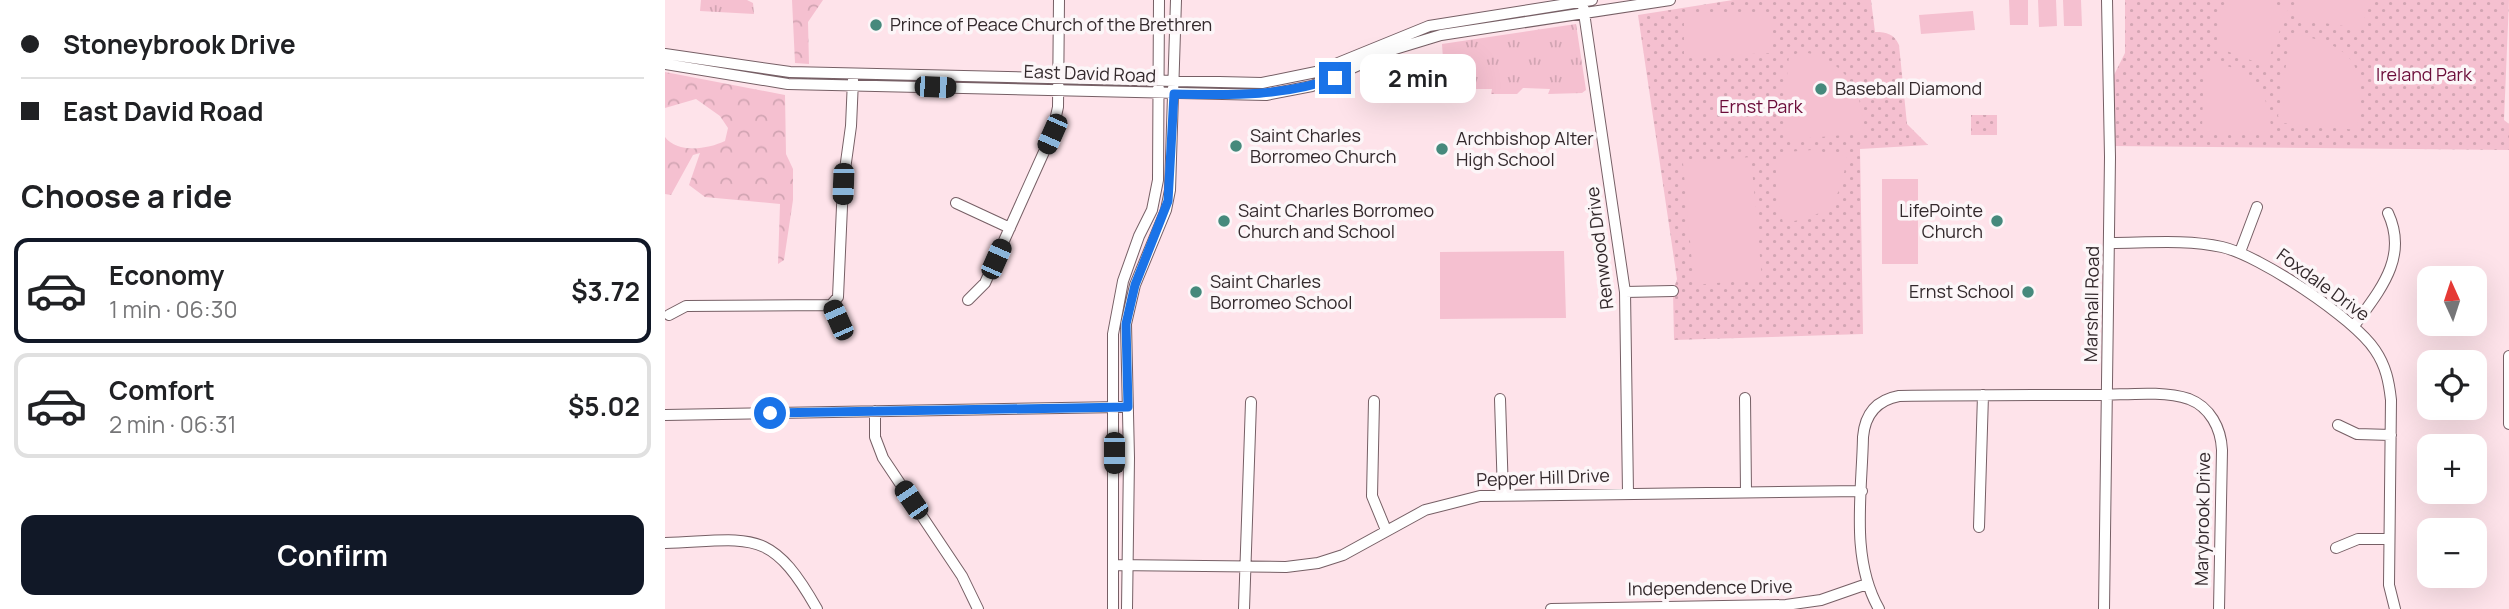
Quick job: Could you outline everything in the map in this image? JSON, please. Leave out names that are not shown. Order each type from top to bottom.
[{"type":"street","points":[[968,300],[985,283],[1052,134],[1059,79],[1059,0]]},
{"type":"street","points":[[1113,609],[1112,371],[1116,309],[1139,236],[1156,195],[1160,94],[1159,0]]},
{"type":"street","points":[[1126,609],[1126,324],[1135,285],[1168,201],[1177,0]]},
{"type":"street","name":"East David Road","points":[[665,54],[801,72],[1262,83],[1289,79],[1327,68],[1383,42],[1429,26],[1585,4],[1671,0]]},
{"type":"street","name":"Marshall Road","points":[[2104,609],[2110,243],[2107,0]]},
{"type":"street","name":"East David Road","points":[[665,64],[761,82],[1255,95],[1291,91],[1335,78],[1395,49],[1425,39],[1585,4]]},
{"type":"street","name":"Renwood Drive","points":[[1585,4],[1625,292],[1628,493]]},
{"type":"street","points":[[801,72],[814,77],[838,78],[852,86]]},
{"type":"street","points":[[669,315],[686,306],[831,305],[838,297],[843,184],[855,74]]},
{"type":"street","points":[[956,204],[1010,228]]},
{"type":"street","points":[[2241,252],[2257,206]]},
{"type":"street","points":[[2354,326],[2385,284],[2395,260],[2396,239],[2388,213]]},
{"type":"street","name":"Foxdale Drive","points":[[2110,243],[2207,245],[2241,252],[2263,263],[2354,326],[2375,349],[2387,373],[2392,400],[2389,585],[2395,609]]},
{"type":"street","points":[[1625,292],[1673,290]]},
{"type":"street","points":[[831,305],[838,320]]},
{"type":"street","points":[[2509,356],[2509,424]]},
{"type":"street","points":[[1979,527],[1983,395]]},
{"type":"street","name":"Marybrook Drive","points":[[1862,491],[1864,430],[1871,411],[1881,402],[1899,396],[2179,397],[2199,404],[2213,419],[2219,432],[2222,450],[2218,609]]},
{"type":"street","points":[[1745,398],[1746,492]]},
{"type":"street","points":[[1500,399],[1503,494]]},
{"type":"street","points":[[1374,401],[1372,496],[1386,530]]},
{"type":"street","points":[[1244,609],[1251,402]]},
{"type":"street","points":[[665,415],[1128,407]]},
{"type":"street","points":[[875,411],[875,437],[883,458],[962,576],[978,609]]},
{"type":"street","points":[[2338,425],[2357,434],[2391,435]]},
{"type":"street","points":[[1862,491],[1861,553],[1867,584],[1879,609]]},
{"type":"street","name":"Pepper Hill Drive","points":[[1114,565],[1286,567],[1318,563],[1343,555],[1386,530],[1444,503],[1503,494],[1862,491]]},
{"type":"street","points":[[2336,548],[2358,539],[2389,539]]},
{"type":"street","points":[[665,542],[741,541],[763,545],[789,563],[817,609]]},
{"type":"street","name":"Independence Drive","points":[[1551,609],[1786,605],[1821,600],[1867,584]]},
{"type":"green space","points":[[701,0],[747,0],[753,3],[754,14],[700,11]]},
{"type":"green space","points":[[792,0],[823,0],[808,22],[809,64],[795,63]]},
{"type":"green space","name":"Ernst Park","points":[[1733,0],[1871,0],[1875,32],[1890,34],[1899,45],[1907,124],[1928,145],[1860,149],[1863,334],[1674,340],[1673,291],[1677,279],[1638,15]]},
{"type":"green space","points":[[2009,0],[2028,0],[2028,25],[2010,25]]},
{"type":"green space","points":[[2038,0],[2056,0],[2057,26],[2039,27]]},
{"type":"green space","points":[[2063,0],[2081,0],[2082,26],[2064,26]]},
{"type":"green space","name":"Ireland Park","points":[[2125,0],[2509,0],[2504,120],[2509,124],[2509,150],[2110,146],[2110,83],[2125,53]]},
{"type":"green space","points":[[2234,0],[2265,0],[2288,9],[2266,66],[2216,47],[2221,14]]},
{"type":"green space","points":[[2300,0],[2368,0],[2362,29],[2300,19],[2297,13]]},
{"type":"green space","points":[[1973,11],[1975,30],[1921,34],[1919,15]]},
{"type":"green space","points":[[1684,15],[1770,15],[1773,18],[1773,53],[1684,57]]},
{"type":"green space","points":[[1576,24],[1586,90],[1582,93],[1548,94],[1550,89],[1523,88],[1517,94],[1491,94],[1492,89],[1445,89],[1442,44]]},
{"type":"green space","points":[[2291,33],[2330,45],[2343,52],[2352,62],[2360,89],[2357,130],[2282,123],[2278,116]]},
{"type":"green space","name":"Baseball Diamond","points":[[1802,52],[1830,62],[1849,80],[1861,104],[1865,133],[1787,140],[1784,106],[1789,56]]},
{"type":"green space","points":[[2204,62],[2235,69],[2255,81],[2266,102],[2272,132],[2202,131]]},
{"type":"green space","points":[[665,72],[785,95],[786,154],[793,169],[793,200],[784,260],[778,264],[780,204],[705,197],[689,185],[700,153],[693,155],[671,195],[665,194],[665,137],[677,146],[702,148],[725,141],[728,128],[720,116],[696,99],[665,108]]},
{"type":"green space","points":[[1971,115],[1997,115],[1997,135],[1971,135]]},
{"type":"green space","points":[[1812,150],[1847,156],[1841,185],[1836,196],[1822,211],[1783,223],[1776,188],[1776,153]]},
{"type":"green space","points":[[1751,157],[1762,279],[1694,285],[1683,163]]},
{"type":"green space","points":[[1882,179],[1918,179],[1918,264],[1882,264]]},
{"type":"green space","points":[[1564,251],[1566,318],[1440,319],[1440,252]]},
{"type":"place","name":"Prince of Peace Church of the Brethren","points":[[876,25]]},
{"type":"place","name":"Baseball Diamond","points":[[1821,89]]},
{"type":"place","name":"Saint Charles Borromeo Church","points":[[1236,146]]},
{"type":"place","name":"Archbishop Alter High School","points":[[1442,149]]},
{"type":"place","name":"Saint Charles Borromeo Church and School","points":[[1224,221]]},
{"type":"place","name":"LifePointe Church","points":[[1997,221]]},
{"type":"place","name":"Saint Charles Borromeo School","points":[[1196,292]]},
{"type":"place","name":"Ernst School","points":[[2028,292]]},
{"type":"route","points":[[770,413],[1128,407],[1126,324],[1135,285],[1168,201],[1172,170],[1174,94],[1266,95],[1312,86],[1335,78]]}]
